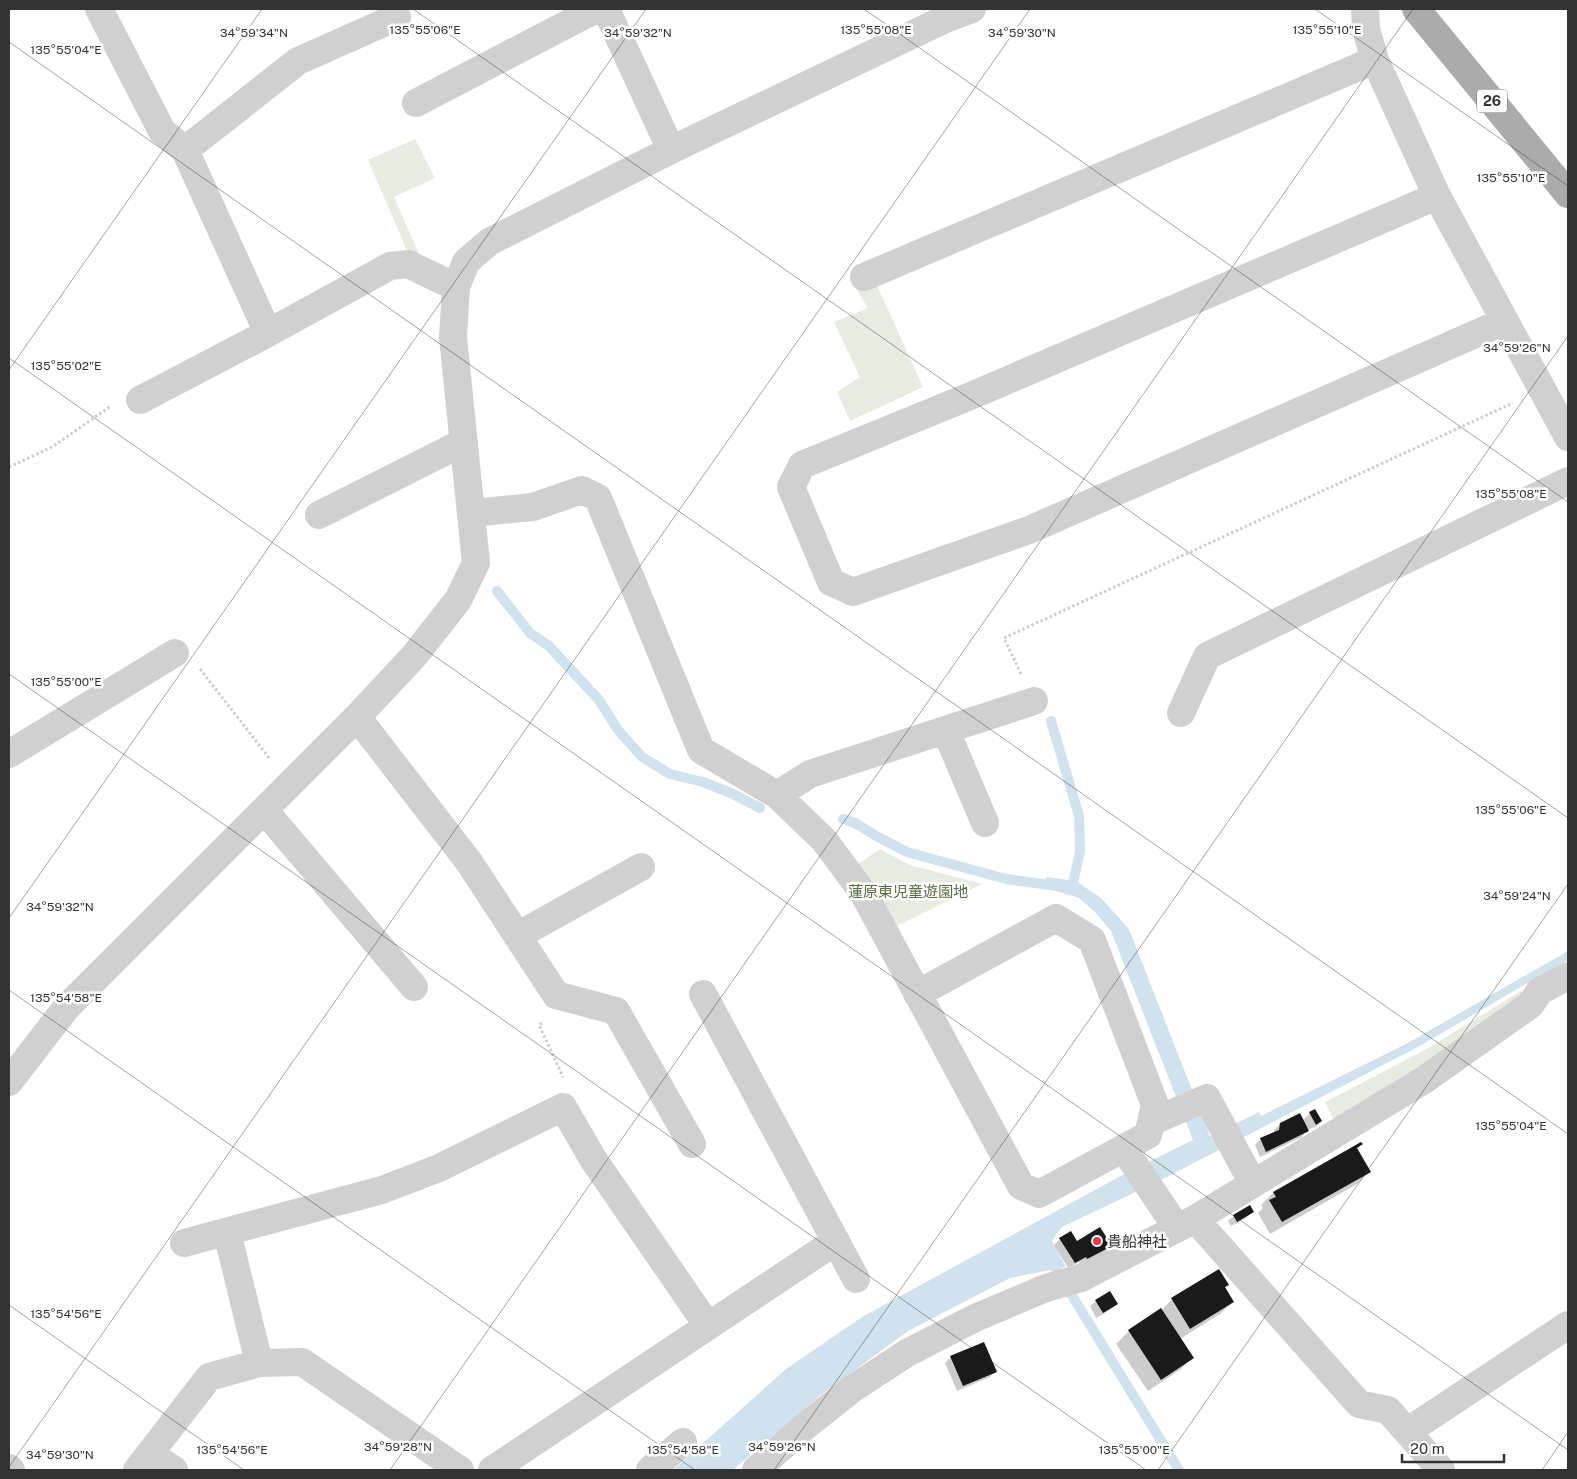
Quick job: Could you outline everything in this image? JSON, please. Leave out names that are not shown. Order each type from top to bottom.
[{"type":"main road","name":"26","points":[[1416,9],[1568,194]]},
{"type":"street","points":[[99,9],[162,131],[185,150],[268,334]]},
{"type":"street","points":[[416,103],[596,9]]},
{"type":"street","points":[[606,9],[671,150]]},
{"type":"street","points":[[9,1082],[66,1008],[357,717],[414,656],[458,600],[476,563],[453,337],[456,287],[466,262],[488,242],[671,150],[945,19],[972,9]]},
{"type":"street","points":[[1365,9],[1366,29],[1375,60],[1437,196],[1568,437]]},
{"type":"street","points":[[185,150],[298,61],[397,17]]},
{"type":"street","points":[[864,277],[1375,60]]},
{"type":"street","points":[[1437,196],[972,395],[802,465],[791,487],[831,582],[853,592],[1029,530],[1505,321]]},
{"type":"street","points":[[140,400],[268,334],[390,266],[408,264],[456,287]]},
{"type":"street","points":[[319,515],[464,442]]},
{"type":"street","points":[[1181,713],[1207,656],[1568,481]]},
{"type":"street","points":[[472,514],[533,507],[582,490],[598,498],[701,750],[777,794],[824,840],[864,894],[917,994],[1021,1186],[1039,1194],[1130,1158],[1148,1135],[1156,1104],[1092,940],[1056,918],[917,994]]},
{"type":"street","points":[[9,754],[175,653]]},
{"type":"street","points":[[777,794],[810,774],[1034,701]]},
{"type":"street","points":[[357,717],[469,862],[556,995],[616,1011],[692,1144]]},
{"type":"street","points":[[946,731],[985,823]]},
{"type":"street","points":[[265,811],[414,987]]},
{"type":"street","points":[[517,936],[641,867]]},
{"type":"street","points":[[756,1470],[803,1428],[852,1389],[907,1352],[975,1318],[1051,1286],[1081,1278],[1186,1224],[1424,1080],[1530,1005],[1540,991],[1568,976]]},
{"type":"street","points":[[703,994],[856,1279]]},
{"type":"street","points":[[1151,1122],[1207,1098],[1253,1184]]},
{"type":"street","points":[[184,1243],[382,1190],[438,1168],[563,1107],[593,1160],[708,1326]]},
{"type":"street","points":[[1130,1158],[1151,1190],[1359,1404],[1388,1410],[1441,1470]]},
{"type":"street","points":[[227,1232],[259,1363]]},
{"type":"street","points":[[492,1470],[836,1241]]},
{"type":"street","points":[[1408,1431],[1568,1325]]},
{"type":"street","points":[[174,1470],[143,1462],[209,1377],[259,1363],[302,1362],[460,1470]]},
{"type":"street","points":[[650,1470],[683,1442]]},
{"type":"path","points":[[1034,701],[1004,638],[1542,389]]},
{"type":"path","points":[[9,467],[52,447],[110,406],[140,400]]},
{"type":"path","points":[[175,653],[202,670],[290,785]]},
{"type":"path","points":[[556,995],[554,1016],[539,1025],[569,1090],[563,1107]]},
{"type":"green space","points":[[415,139],[435,178],[394,197],[423,263],[408,253],[368,160]]},
{"type":"green space","points":[[876,283],[923,387],[850,421],[837,392],[860,377],[834,322],[868,308],[855,287]]},
{"type":"green space","name":"蓮原東児童遊園地","points":[[880,849],[910,865],[982,884],[897,926],[858,864]]},
{"type":"green space","points":[[1521,991],[1529,1001],[1334,1120],[1325,1102],[1425,1050]]},
{"type":"water","points":[[1046,877],[1076,881],[1101,898],[1129,929],[1210,1136],[1259,1112],[1261,1116],[1406,1044],[1568,951],[1568,960],[1416,1048],[1161,1180],[1062,1227],[1052,1241],[1066,1267],[1010,1278],[908,1331],[822,1394],[733,1470],[673,1470],[786,1369],[862,1317],[1128,1172],[1193,1140],[1111,931],[1096,913],[1079,898],[1046,888]]},
{"type":"building","points":[[1315,1109],[1322,1121],[1316,1125],[1309,1112]]},
{"type":"building","points":[[1300,1113],[1309,1131],[1266,1152],[1260,1138],[1279,1130],[1280,1123]]},
{"type":"building","points":[[1361,1142],[1363,1144],[1357,1148],[1371,1172],[1282,1222],[1269,1200],[1276,1197],[1273,1192]]},
{"type":"building","points":[[1250,1205],[1254,1212],[1237,1222],[1233,1215]]},
{"type":"building","points":[[1100,1227],[1112,1246],[1088,1261],[1086,1257],[1075,1263],[1059,1238],[1071,1231],[1077,1241]]},
{"type":"building","points":[[1219,1269],[1229,1285],[1225,1287],[1234,1302],[1190,1329],[1171,1298]]},
{"type":"building","points":[[1110,1291],[1118,1304],[1103,1313],[1095,1300]]},
{"type":"building","points":[[1161,1308],[1194,1358],[1161,1380],[1128,1330]]},
{"type":"building","points":[[984,1342],[997,1372],[963,1386],[950,1356]]},
{"type":"waterway","points":[[497,591],[530,633],[549,646],[599,700],[618,730],[642,757],[670,774],[703,782],[731,793],[760,808]]},
{"type":"waterway","points":[[1051,721],[1079,816],[1080,852],[1072,887]]},
{"type":"waterway","points":[[843,819],[855,823],[907,852],[1006,879],[1057,886]]},
{"type":"waterway","points":[[1049,1258],[1179,1470]]},
{"type":"place","name":"貴船神社","points":[[1097,1241]]}]
